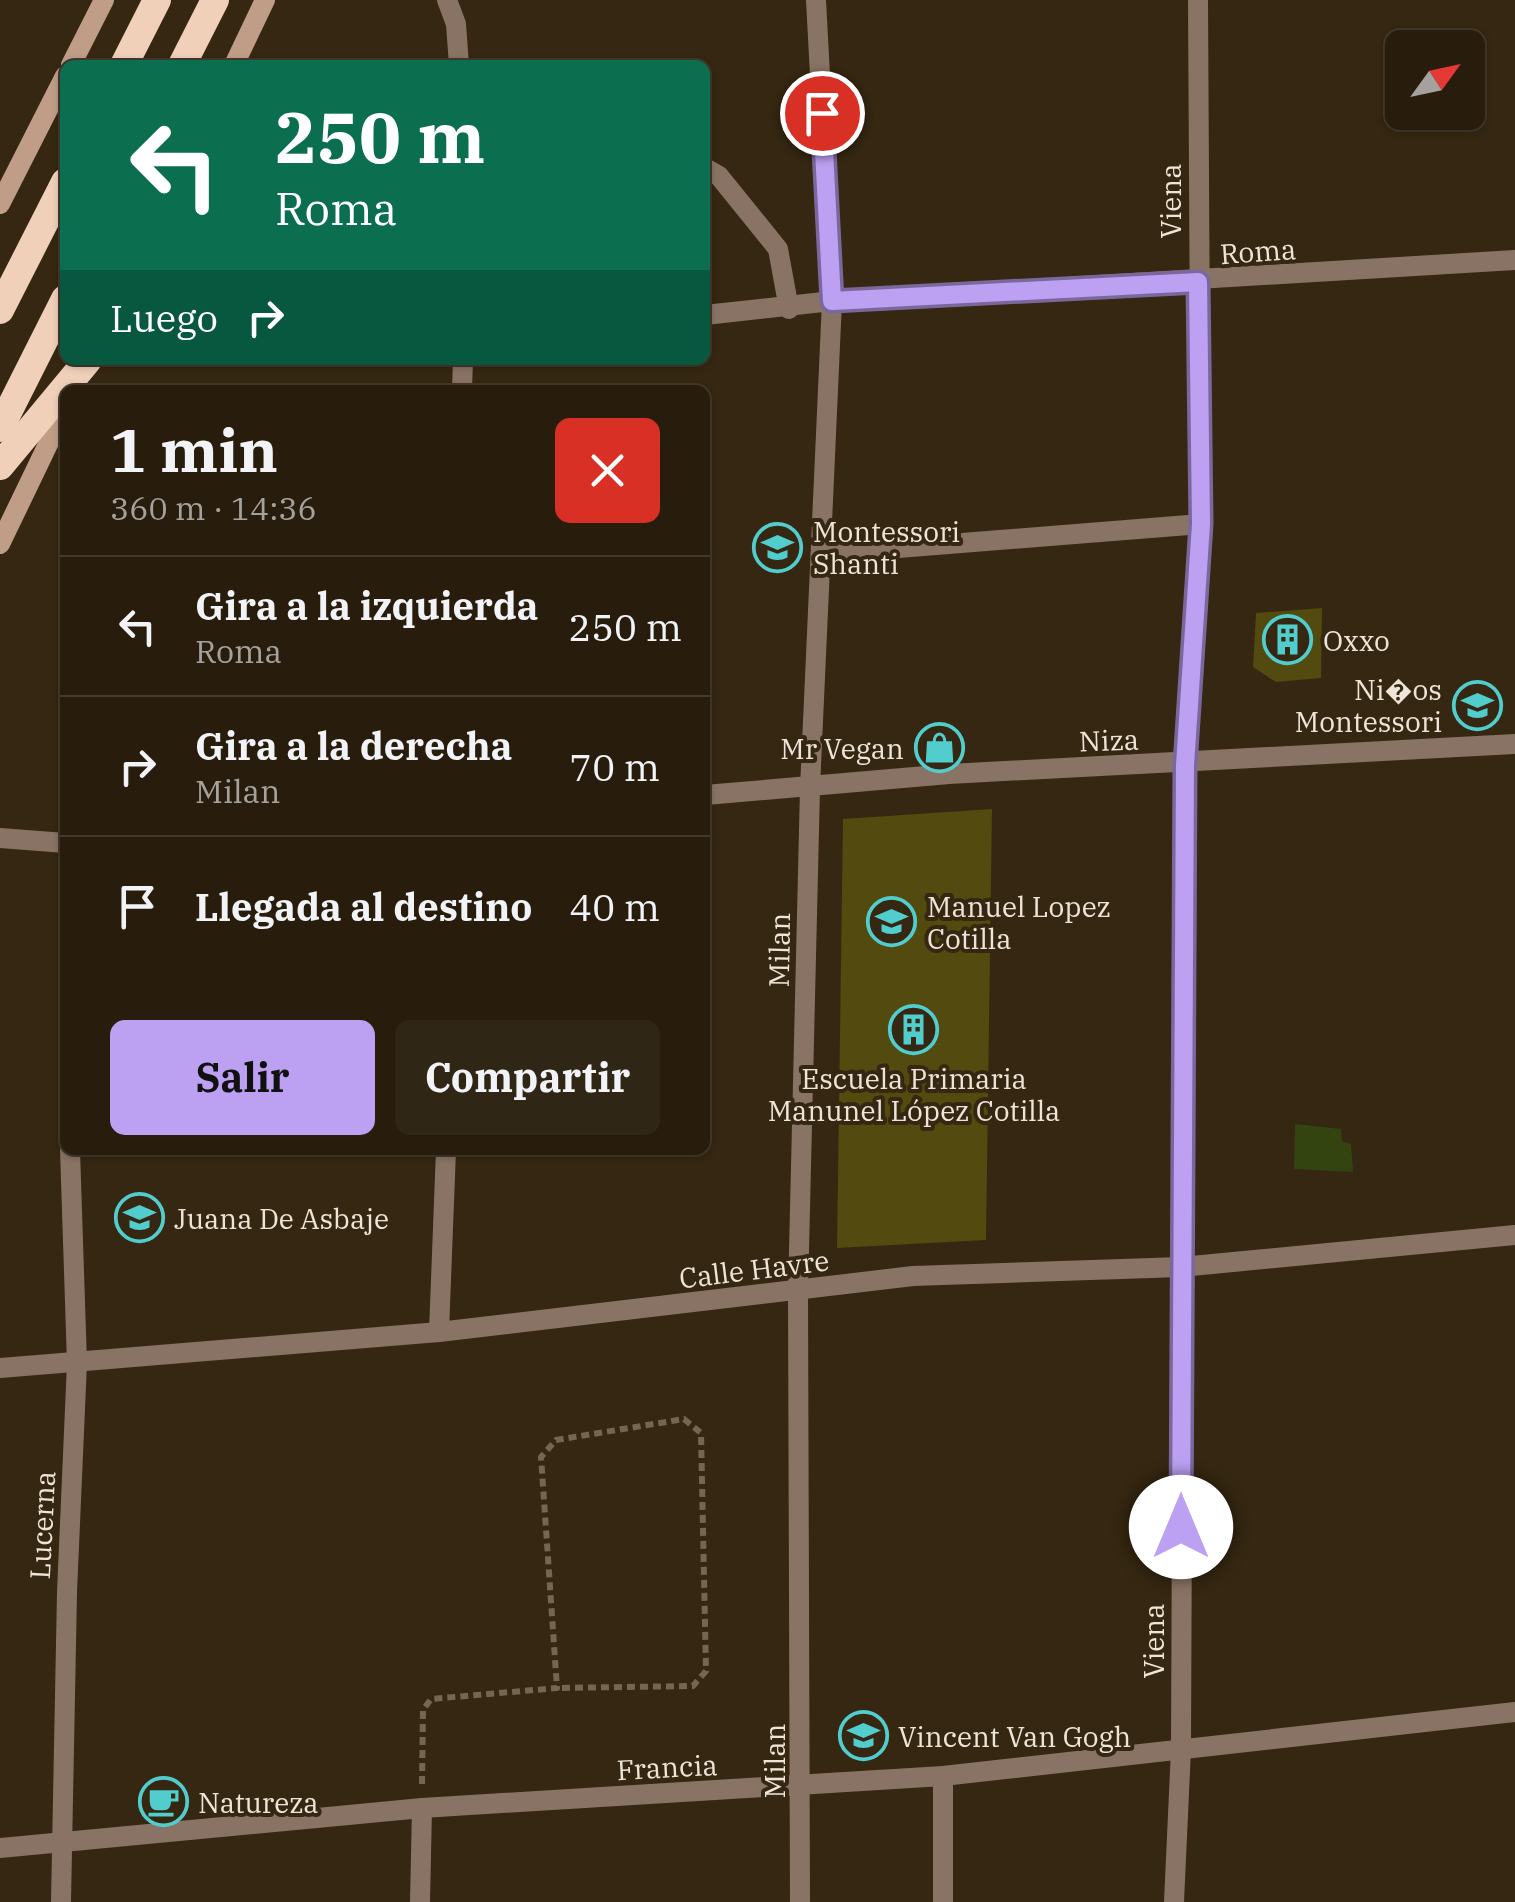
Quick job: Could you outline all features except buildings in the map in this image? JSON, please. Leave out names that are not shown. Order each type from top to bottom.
[{"type":"highway","points":[[127,60],[157,0]]},
{"type":"highway","points":[[184,60],[214,0]]},
{"type":"highway","points":[[0,310],[60,192]]},
{"type":"highway","points":[[0,282],[42,228]]},
{"type":"highway","points":[[0,428],[60,308]]},
{"type":"highway","points":[[68,385],[85,365]]},
{"type":"highway","points":[[0,466],[60,395]]},
{"type":"main road","points":[[74,60],[104,0]]},
{"type":"main road","points":[[236,60],[265,0]]},
{"type":"main road","points":[[0,204],[60,86]]},
{"type":"main road","points":[[0,544],[60,426]]},
{"type":"street","points":[[446,0],[456,24],[459,60]]},
{"type":"street","name":"Milan","points":[[800,1902],[803,1787],[798,1293],[810,788],[832,301],[816,0]]},
{"type":"street","name":"Viena","points":[[1174,1902],[1181,1749],[1185,765],[1201,524],[1198,0]]},
{"type":"street","points":[[710,171],[719,176],[778,249],[789,308]]},
{"type":"street","name":"Roma","points":[[710,316],[832,301],[1515,260]]},
{"type":"street","points":[[823,554],[1201,524]]},
{"type":"street","name":"Niza","points":[[710,796],[949,774],[1185,765],[1515,744]]},
{"type":"street","points":[[0,838],[60,843]]},
{"type":"street","name":"Lucerna","points":[[61,1902],[66,1592],[77,1364],[70,1155]]},
{"type":"street","points":[[440,1332],[446,1155]]},
{"type":"street","name":"Calle Havre","points":[[0,1368],[440,1332],[798,1293],[912,1276],[1181,1267],[1515,1235]]},
{"type":"street","name":"Francia","points":[[0,1848],[422,1808],[943,1776],[1515,1712]]},
{"type":"street","points":[[943,1776],[943,1902]]},
{"type":"street","points":[[420,1902],[422,1808]]},
{"type":"path","points":[[422,1808],[423,1710],[431,1699],[557,1688],[693,1686],[706,1671],[701,1433],[684,1419],[556,1440],[541,1458],[557,1688]]},
{"type":"shaded area","points":[[1295,1124],[1341,1129],[1342,1141],[1351,1144],[1353,1172],[1294,1169]]},
{"type":"place","name":"Montessori Shanti","points":[[778,547]]},
{"type":"place","name":"Oxxo","points":[[1288,640]]},
{"type":"place","name":"Ni�os Montessori","points":[[1477,705]]},
{"type":"place","name":"Mr Vegan","points":[[939,748]]},
{"type":"place","name":"Manuel Lopez Cotilla","points":[[892,922]]},
{"type":"place","name":"Escuela Primaria Manunel López Cotilla","points":[[914,1030]]},
{"type":"place","name":"Juana De Asbaje","points":[[139,1218]]},
{"type":"place","name":"Vincent Van Gogh","points":[[863,1736]]},
{"type":"place","name":"Natureza","points":[[163,1802]]},
{"type":"route","points":[[822,113],[832,301],[1198,282],[1201,524],[1185,765],[1181,1527]]}]
